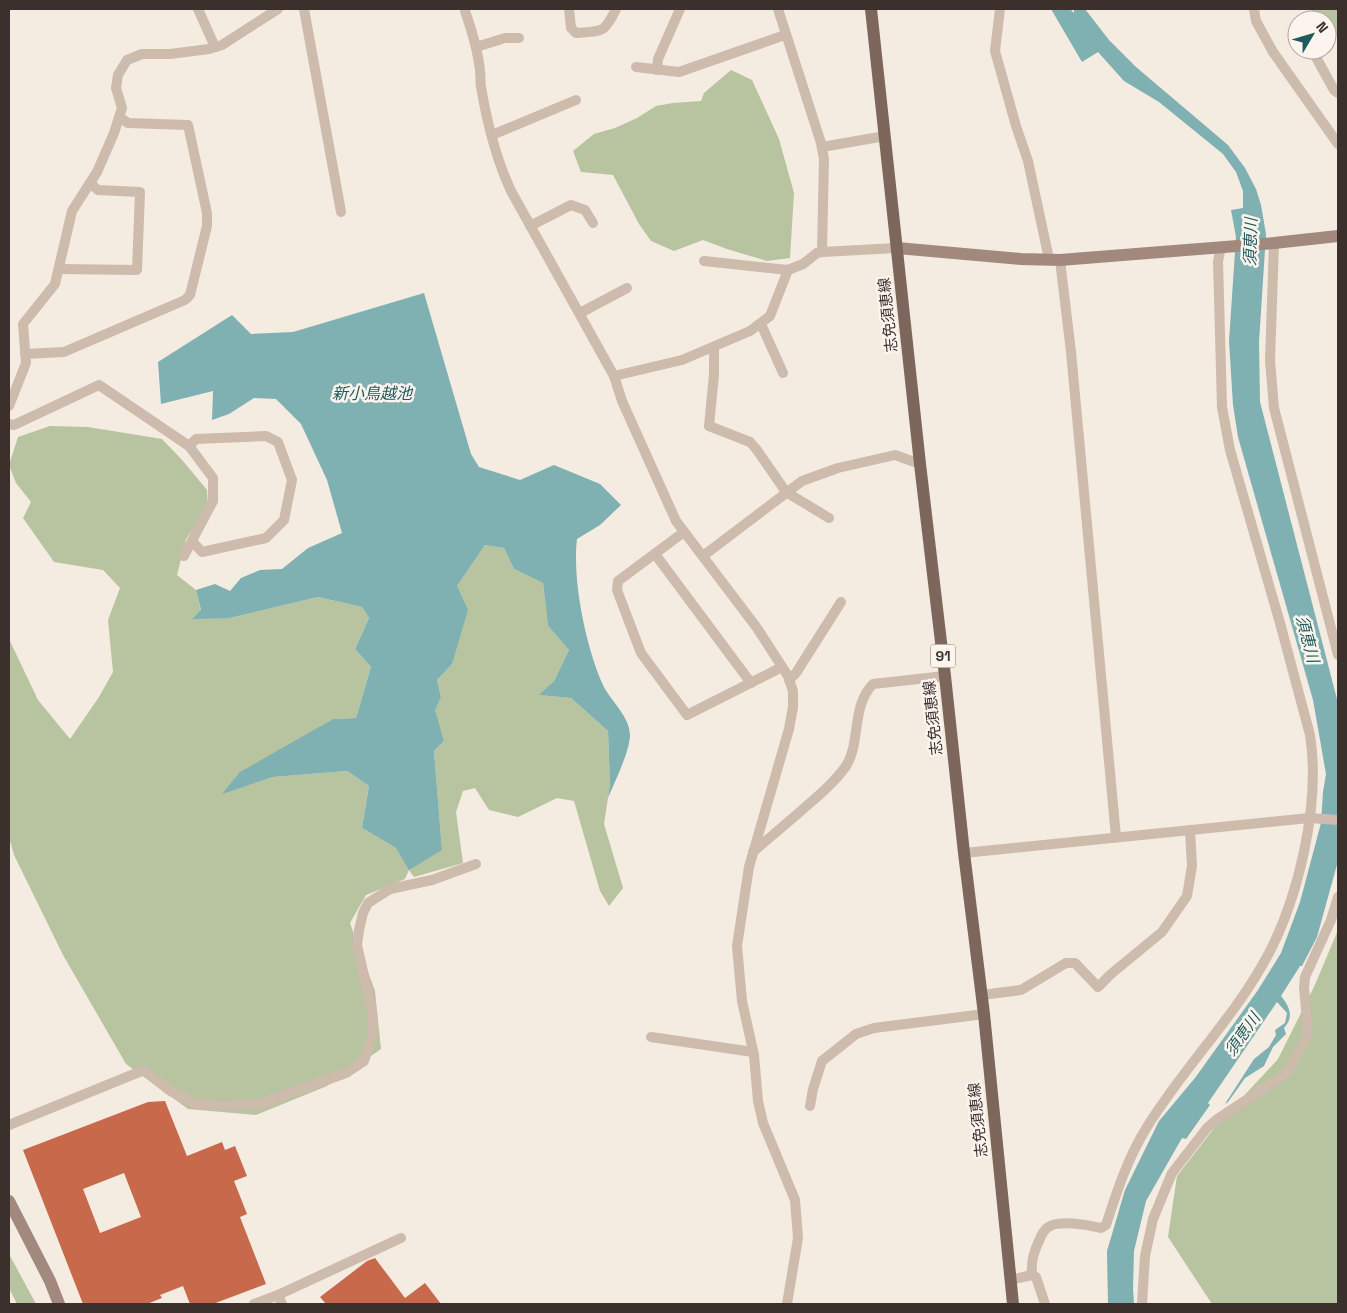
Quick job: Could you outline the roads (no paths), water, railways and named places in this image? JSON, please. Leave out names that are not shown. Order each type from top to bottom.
[{"type":"main road","name":"志免須恵線","points":[[871,9],[920,464],[982,995],[1012,1304]]},
{"type":"street","points":[[198,9],[215,47]]},
{"type":"street","points":[[9,406],[26,363],[23,324],[55,284],[72,211],[97,172],[122,108],[116,88],[118,75],[127,60],[142,54],[170,54],[222,45],[278,9]]},
{"type":"street","points":[[304,9],[342,212]]},
{"type":"street","points":[[569,9],[571,28],[576,33],[600,31],[608,25],[616,9]]},
{"type":"street","points":[[658,70],[658,59],[680,9]]},
{"type":"street","points":[[778,9],[822,147],[824,159],[822,252]]},
{"type":"street","points":[[1000,9],[995,51],[1055,259],[1072,362],[1116,837]]},
{"type":"street","points":[[1254,9],[1256,21],[1273,52],[1338,144]]},
{"type":"street","points":[[464,10],[476,47],[481,73],[481,85],[502,174],[614,376],[622,400],[676,521],[757,628],[782,667],[793,691],[793,707],[789,729],[749,867],[737,946],[742,1001],[753,1052],[758,1101],[763,1123],[795,1200],[798,1238],[787,1304]]},
{"type":"street","points":[[636,67],[679,72],[785,35]]},
{"type":"street","points":[[476,47],[505,38],[519,38]]},
{"type":"street","points":[[1318,60],[1338,94]]},
{"type":"street","points":[[492,135],[576,100]]},
{"type":"street","points":[[25,354],[64,352],[185,300],[190,295],[208,226],[207,213],[188,125],[128,123],[119,117]]},
{"type":"street","points":[[822,147],[885,136]]},
{"type":"street","points":[[59,269],[138,270],[140,192],[98,190],[90,184]]},
{"type":"street","points":[[530,226],[571,205],[585,210],[593,223]]},
{"type":"street","points":[[704,261],[788,270],[803,264],[817,253],[822,252],[897,248],[1021,259],[1055,259],[1338,236]]},
{"type":"street","points":[[1272,242],[1270,361],[1274,408],[1335,627],[1338,654]]},
{"type":"street","points":[[1032,1276],[1031,1264],[1034,1251],[1048,1226],[1059,1223],[1091,1225],[1101,1228],[1106,1225],[1128,1163],[1146,1129],[1224,1022],[1262,966],[1279,935],[1302,859],[1308,832],[1312,806],[1313,754],[1310,735],[1230,450],[1222,406],[1218,261],[1225,246]]},
{"type":"street","points":[[614,376],[682,360],[714,348],[750,331],[770,316],[788,270]]},
{"type":"street","points":[[580,313],[627,288]]},
{"type":"street","points":[[761,324],[783,373]]},
{"type":"street","points":[[714,348],[714,375],[709,426],[750,442],[786,492],[829,518]]},
{"type":"street","points":[[9,424],[14,425],[99,385],[189,446],[213,478],[213,501],[184,556]]},
{"type":"street","points":[[189,446],[196,439],[266,436],[278,442],[292,480],[284,520],[266,538],[202,552],[192,541]]},
{"type":"street","points":[[703,556],[802,481],[838,468],[895,455],[920,464]]},
{"type":"street","points":[[684,532],[618,581],[617,590],[641,653],[664,686],[687,715],[782,667]]},
{"type":"street","points":[[655,554],[751,683]]},
{"type":"street","points":[[789,680],[796,673],[841,602]]},
{"type":"street","points":[[753,852],[828,788],[847,765],[858,715],[866,690],[872,684],[945,676]]},
{"type":"street","points":[[964,853],[1309,818],[1338,820]]},
{"type":"street","points":[[982,995],[1021,990],[1066,963],[1075,963],[1098,987],[1162,932],[1187,896],[1192,866],[1190,830]]},
{"type":"street","points":[[9,1124],[144,1070],[169,1090],[195,1104],[223,1106],[260,1104],[346,1073],[364,1061],[373,1034],[372,1011],[357,946],[363,913],[368,902],[390,889],[432,880],[476,864]]},
{"type":"street","points":[[1142,1304],[1145,1256],[1153,1219],[1172,1173],[1207,1128],[1216,1120],[1285,1073],[1306,1040],[1308,1029],[1304,988],[1305,977],[1331,920],[1338,897]]},
{"type":"street","points":[[810,1106],[822,1061],[856,1034],[874,1028],[984,1014]]},
{"type":"street","points":[[651,1037],[753,1052]]},
{"type":"street","points":[[9,1201],[50,1281],[58,1304]]},
{"type":"street","points":[[254,1304],[280,1299],[402,1238]]},
{"type":"street","points":[[1010,1280],[1036,1277],[1045,1304]]},
{"type":"water","name":"須恵川","points":[[1051,9],[1070,9],[1074,13],[1074,9],[1085,9],[1109,40],[1136,67],[1228,145],[1245,168],[1256,189],[1266,234],[1259,342],[1260,402],[1338,703],[1338,861],[1317,937],[1302,966],[1300,966],[1281,996],[1290,1012],[1289,1020],[1284,1028],[1286,1034],[1273,1047],[1264,1066],[1245,1078],[1225,1104],[1254,1059],[1269,1047],[1276,1035],[1275,1030],[1285,1023],[1287,1013],[1277,1002],[1208,1103],[1210,1105],[1186,1139],[1182,1138],[1146,1201],[1134,1251],[1134,1304],[1108,1304],[1107,1251],[1125,1190],[1159,1121],[1195,1078],[1258,990],[1281,953],[1300,902],[1321,823],[1326,774],[1313,700],[1238,437],[1233,405],[1229,341],[1236,237],[1231,210],[1243,208],[1243,191],[1236,172],[1223,154],[1159,102],[1124,81],[1098,52],[1082,62]]},
{"type":"water","name":"新小鳥越池","points":[[424,293],[471,454],[479,467],[520,480],[554,465],[600,484],[621,505],[600,525],[577,539],[576,556],[582,614],[591,652],[606,691],[627,722],[630,736],[624,759],[608,798],[610,784],[608,731],[571,698],[539,695],[554,681],[569,650],[548,626],[543,583],[514,569],[504,548],[485,545],[457,586],[468,610],[452,664],[437,680],[441,697],[435,710],[444,741],[434,751],[442,850],[409,870],[396,848],[362,828],[369,786],[347,771],[273,777],[222,794],[240,772],[333,719],[356,718],[371,667],[355,649],[369,618],[362,607],[318,597],[230,618],[192,619],[201,610],[196,590],[215,584],[230,591],[241,578],[260,570],[282,569],[308,548],[342,533],[327,480],[301,424],[276,399],[254,398],[229,414],[212,420],[213,391],[161,404],[158,362],[232,315],[251,334],[293,332]]}]
